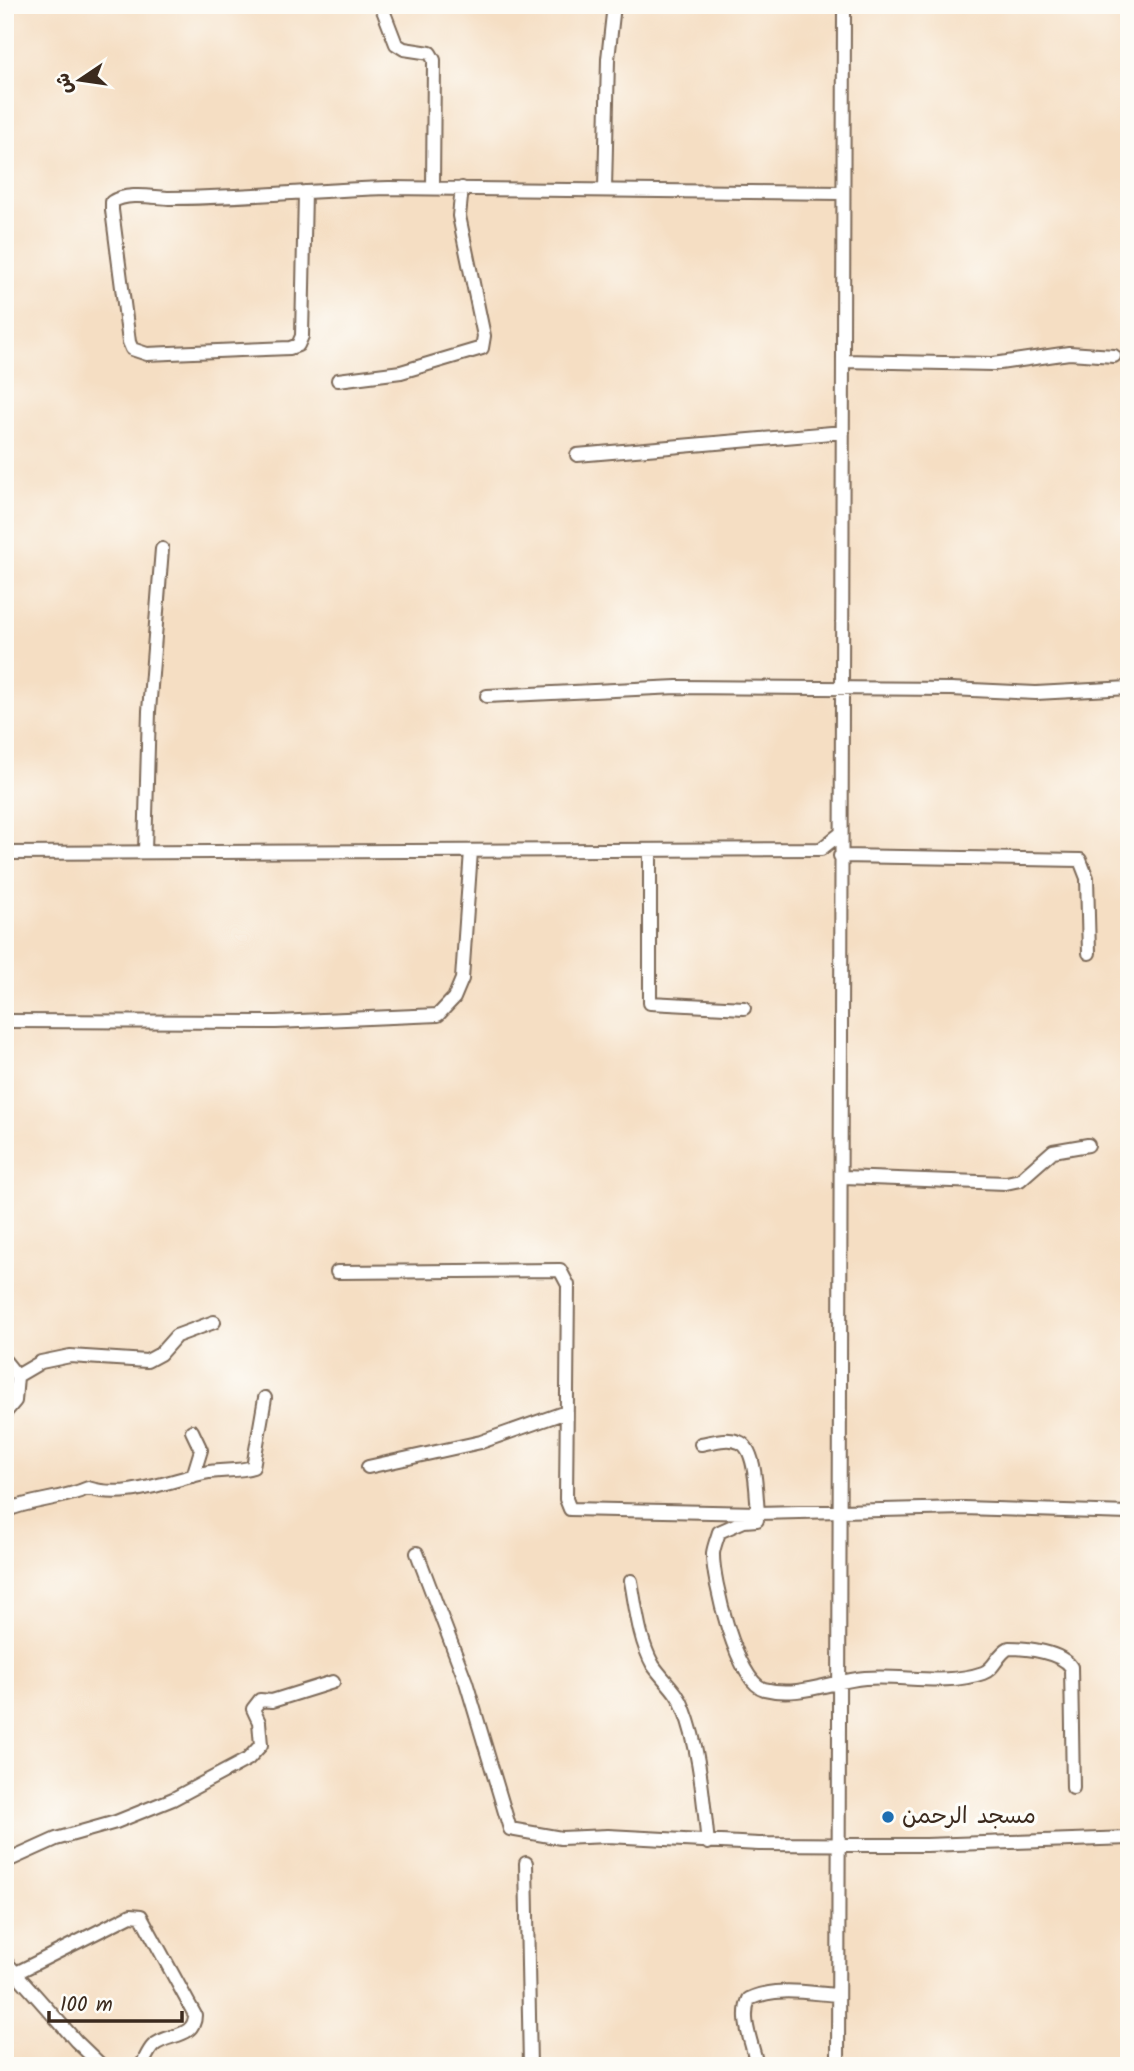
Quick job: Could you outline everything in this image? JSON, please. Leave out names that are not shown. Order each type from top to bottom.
[{"type":"street","points":[[382,5],[396,44],[430,53],[434,60],[433,188]]},
{"type":"street","points":[[605,188],[608,59],[614,5]]},
{"type":"street","points":[[838,2066],[843,1177],[840,834],[844,5]]},
{"type":"street","points":[[305,192],[302,336],[298,345],[290,348],[147,354],[132,349],[128,342],[112,202],[124,197],[194,198],[305,192],[433,188],[605,188],[842,193]]},
{"type":"street","points":[[338,380],[401,372],[482,348],[484,336],[459,215],[462,188]]},
{"type":"street","points":[[843,361],[993,364],[1069,353],[1114,356]]},
{"type":"street","points":[[577,455],[843,432]]},
{"type":"street","points":[[145,851],[149,711],[158,571],[162,549]]},
{"type":"street","points":[[487,696],[677,687],[1036,693],[1129,688]]},
{"type":"street","points":[[821,849],[840,834]]},
{"type":"street","points":[[5,853],[821,849],[840,860],[1080,860],[1087,878],[1089,953]]},
{"type":"street","points":[[5,1021],[276,1022],[438,1015],[454,998],[462,979],[471,851]]},
{"type":"street","points":[[650,851],[650,1003],[744,1008]]},
{"type":"street","points":[[843,1177],[1006,1183],[1020,1180],[1053,1151],[1088,1145]]},
{"type":"street","points":[[337,1272],[561,1270],[568,1285],[566,1499],[570,1508],[842,1514]]},
{"type":"street","points":[[17,1376],[41,1363],[70,1356],[147,1361],[160,1354],[176,1336],[214,1322]]},
{"type":"street","points":[[5,1361],[17,1376],[15,1401],[5,1413]]},
{"type":"street","points":[[5,1511],[38,1500],[72,1495],[88,1488],[102,1493],[122,1493],[192,1476],[253,1467],[265,1398]]},
{"type":"street","points":[[368,1468],[481,1443],[566,1412]]},
{"type":"street","points":[[192,1431],[201,1450],[192,1476]]},
{"type":"street","points":[[701,1444],[730,1439],[743,1443],[750,1452],[758,1513]]},
{"type":"street","points":[[1073,1787],[1072,1680],[1071,1667],[1065,1659],[1009,1648],[981,1674],[948,1678],[867,1678],[797,1691],[762,1689],[750,1678],[720,1603],[713,1551],[719,1532],[744,1521],[964,1508],[1129,1513]]},
{"type":"street","points":[[417,1553],[466,1682],[510,1829],[561,1838],[608,1836],[708,1843],[926,1845],[1129,1839]]},
{"type":"street","points":[[631,1581],[646,1649],[653,1664],[681,1700],[686,1713],[698,1767],[708,1843]]},
{"type":"street","points":[[5,1862],[55,1839],[116,1822],[173,1799],[248,1759],[261,1745],[253,1709],[260,1700],[272,1701],[333,1682]]},
{"type":"street","points":[[526,1863],[530,2066]]},
{"type":"street","points":[[16,1973],[131,1916],[141,1916],[195,2015],[195,2023],[190,2029],[153,2046],[141,2066]]},
{"type":"street","points":[[5,1961],[76,2041],[102,2066]]},
{"type":"street","points":[[757,2066],[746,2024],[745,2007],[749,1999],[763,1992],[784,1991],[838,1995]]},
{"type":"place","name":"مسجد الرحمن","points":[[888,1817]]}]
